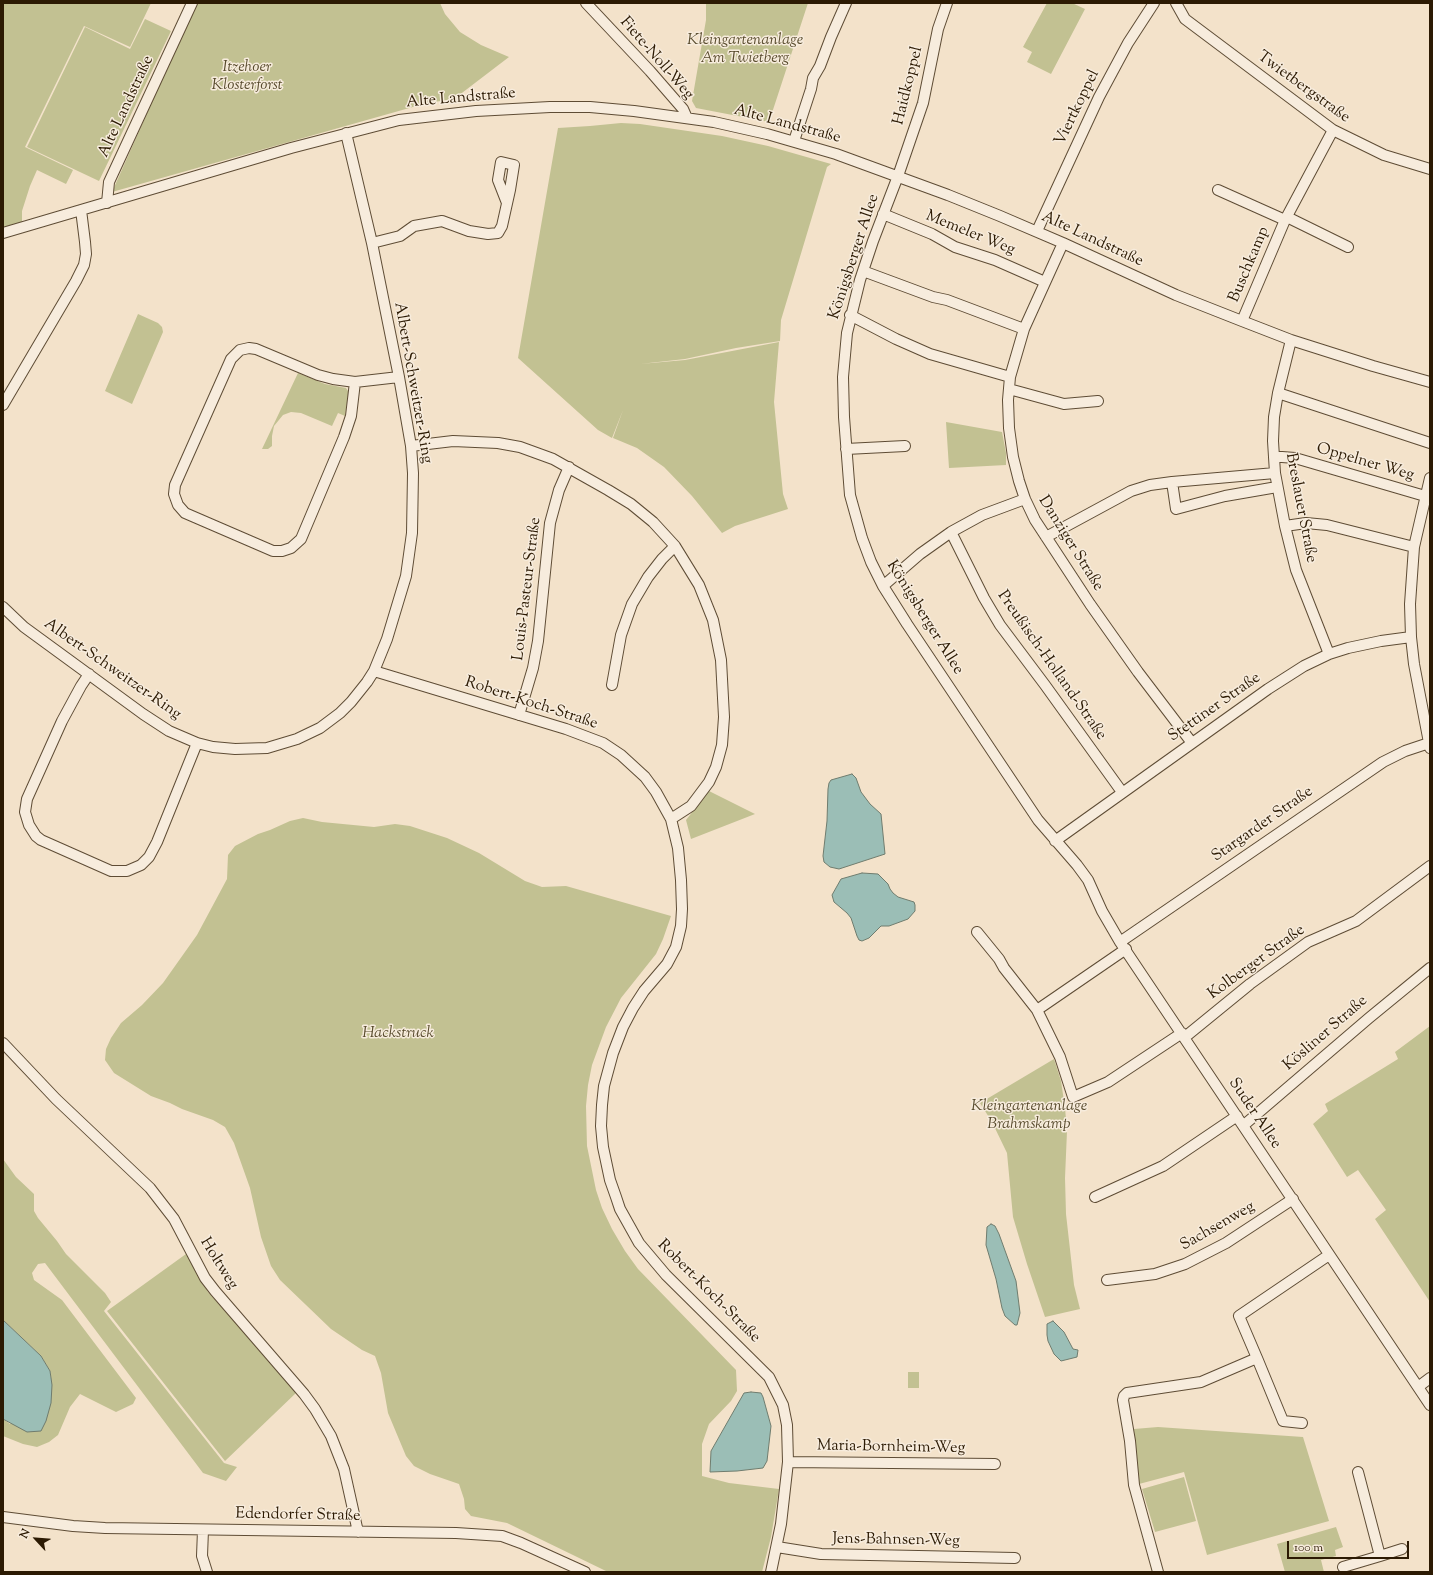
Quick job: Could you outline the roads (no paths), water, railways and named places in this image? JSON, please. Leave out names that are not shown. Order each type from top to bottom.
[{"type":"street","name":"Alte Landstraße","points":[[107,203],[108,182],[192,3]]},
{"type":"street","name":"Fiete-Noll-Weg","points":[[586,3],[650,71],[683,109],[687,118]]},
{"type":"street","points":[[794,141],[811,89],[813,78],[820,66],[846,3]]},
{"type":"street","name":"Haidkoppel","points":[[898,176],[923,103],[938,29],[947,3]]},
{"type":"street","name":"Viertkoppel","points":[[1037,231],[1099,97],[1128,43],[1154,3]]},
{"type":"street","name":"Twietbergstraße","points":[[1176,3],[1185,19],[1333,130],[1384,155],[1430,169]]},
{"type":"street","name":"Alte Landstraße","points":[[3,233],[382,123],[423,116],[537,107],[634,111],[714,122],[794,141],[842,156],[898,176],[1037,231],[1176,295],[1242,321],[1292,340],[1373,366],[1430,382]]},
{"type":"street","name":"Buschkamp","points":[[1242,321],[1286,219],[1333,130]]},
{"type":"street","name":"Albert-Schweitzer-Ring","points":[[3,607],[24,627],[143,714],[169,731],[197,743],[224,748],[250,749],[275,746],[297,739],[320,728],[340,712],[357,695],[374,671],[387,639],[406,576],[412,533],[413,473],[411,446],[399,377],[372,243],[346,133]]},
{"type":"street","name":"Königsberger Allee","points":[[898,176],[863,271],[850,315],[845,346],[843,383],[850,495],[862,538],[871,562],[884,586],[907,624],[1034,814],[1054,841]]},
{"type":"street","name":"Buschkamp","points":[[1218,190],[1348,247]]},
{"type":"street","points":[[372,243],[399,237],[414,226],[442,221],[469,231],[488,234],[498,233],[502,226],[507,202]]},
{"type":"street","points":[[3,405],[84,265],[86,242],[81,210]]},
{"type":"street","name":"Memeler Weg","points":[[883,214],[932,234],[955,247],[996,260],[1045,282]]},
{"type":"street","name":"Danziger Straße","points":[[1063,243],[1024,329],[1010,377],[1008,389],[1009,428],[1016,468],[1025,499],[1035,520],[1110,634],[1192,743]]},
{"type":"street","points":[[863,271],[1024,329]]},
{"type":"street","points":[[850,315],[896,339],[930,354],[1010,377]]},
{"type":"street","name":"Breslauer Straße","points":[[1292,340],[1278,393],[1274,417],[1275,473],[1285,526],[1296,570],[1328,654]]},
{"type":"street","points":[[355,382],[352,411],[344,437],[301,538],[291,548],[282,551],[273,551],[185,513],[178,505],[174,494],[175,485],[231,359],[236,353],[246,348],[256,348],[323,377],[355,382],[399,377]]},
{"type":"street","points":[[1008,389],[1064,404],[1098,401]]},
{"type":"street","points":[[1278,393],[1430,443]]},
{"type":"street","points":[[411,446],[453,441],[510,444],[553,459],[631,504],[653,522],[675,546],[699,585],[713,620],[721,660],[724,717],[720,752],[716,767],[708,782],[691,806],[671,819]]},
{"type":"street","points":[[846,449],[905,446]]},
{"type":"street","name":"Oppelner Weg","points":[[1274,458],[1295,458],[1425,496]]},
{"type":"street","name":"Louis-Pasteur-Straße","points":[[519,715],[533,668],[538,641],[550,523],[558,494],[569,467]]},
{"type":"street","points":[[1046,537],[1136,489],[1150,485],[1275,473]]},
{"type":"street","points":[[1429,745],[1416,680],[1411,637],[1410,597],[1414,547],[1430,478]]},
{"type":"street","points":[[1172,482],[1176,509],[1225,496],[1277,487]]},
{"type":"street","points":[[884,586],[920,554],[951,532],[982,515],[1025,499]]},
{"type":"street","points":[[1285,526],[1306,523],[1330,525],[1414,547]]},
{"type":"street","name":"Preußisch-Holland-Straße","points":[[951,532],[984,598],[1000,625],[1122,792]]},
{"type":"street","points":[[612,685],[621,635],[632,604],[648,577],[662,559],[675,546]]},
{"type":"street","name":"Stettiner Straße","points":[[1054,841],[1268,688],[1304,666],[1328,654],[1360,645],[1411,637]]},
{"type":"street","name":"Robert-Koch-Straße","points":[[374,671],[580,733],[603,743],[615,750],[637,769],[653,787],[671,819],[678,848],[681,880],[681,926],[676,947],[667,964],[644,991],[633,1008],[623,1027],[613,1053],[604,1086],[601,1126],[603,1147],[610,1180],[616,1197],[639,1243],[666,1275],[755,1361],[774,1384],[783,1405],[786,1420],[788,1462],[781,1524],[771,1572]]},
{"type":"street","points":[[89,674],[66,712],[28,795],[26,812],[27,821],[31,830],[41,840],[111,871],[127,871],[141,865],[149,857],[157,842],[197,743]]},
{"type":"street","name":"Stargarder Straße","points":[[1037,1010],[1123,946],[1378,765],[1405,751],[1429,745]]},
{"type":"street","name":"Suder Allee","points":[[1054,841],[1074,861],[1088,880],[1102,911],[1123,946],[1430,1405]]},
{"type":"street","name":"Kolberger Straße","points":[[1037,1010],[1060,1056],[1073,1097],[1108,1082],[1183,1035],[1308,942],[1356,921],[1430,866]]},
{"type":"street","points":[[977,932],[1037,1010]]},
{"type":"street","name":"Kösliner Straße","points":[[1244,1125],[1430,968]]},
{"type":"street","name":"Holtweg","points":[[3,1043],[56,1099],[150,1188],[174,1219],[205,1278],[308,1399],[325,1424],[338,1452],[346,1475],[358,1532]]},
{"type":"street","points":[[1095,1197],[1163,1166],[1237,1116]]},
{"type":"street","name":"Sachsenweg","points":[[1107,1280],[1155,1274],[1185,1264],[1226,1244],[1293,1199]]},
{"type":"street","points":[[1302,1423],[1284,1421],[1239,1316],[1329,1255]]},
{"type":"street","points":[[1158,1572],[1134,1485],[1130,1441],[1123,1400],[1124,1396],[1127,1393],[1201,1382],[1257,1358]]},
{"type":"street","points":[[1418,1387],[1430,1378]]},
{"type":"street","name":"Maria-Bornheim-Weg","points":[[788,1462],[995,1464]]},
{"type":"street","points":[[1358,1472],[1380,1556]]},
{"type":"street","name":"Edendorfer Straße","points":[[3,1517],[72,1526],[203,1530],[456,1533],[502,1536],[585,1572]]},
{"type":"street","points":[[203,1530],[202,1556],[207,1572]]},
{"type":"street","name":"Jens-Bahnsen-Weg","points":[[777,1547],[821,1554],[1015,1558]]},
{"type":"street","points":[[1343,1567],[1402,1550]]},
{"type":"water","points":[[852,774],[856,778],[861,792],[870,804],[881,814],[885,854],[839,869],[830,867],[824,862],[823,856],[827,821],[828,789],[831,780]]},
{"type":"water","points":[[862,873],[878,874],[898,897],[914,902],[915,911],[908,919],[889,926],[881,926],[869,938],[862,941],[859,940],[857,936],[851,918],[834,902],[832,895],[841,879]]},
{"type":"water","points":[[991,1224],[995,1226],[999,1234],[1016,1281],[1020,1313],[1017,1325],[1005,1316],[1002,1308],[996,1279],[986,1245],[987,1227]]},
{"type":"water","points":[[3,1320],[41,1356],[50,1371],[52,1385],[51,1403],[46,1421],[41,1431],[27,1432],[3,1419]]},
{"type":"water","points":[[1053,1321],[1064,1332],[1073,1349],[1078,1350],[1077,1357],[1061,1361],[1054,1354],[1047,1335],[1047,1324]]},
{"type":"water","points":[[744,1393],[761,1393],[771,1426],[767,1461],[763,1468],[710,1472],[711,1451]]},
{"type":"park label","name":"Kleingartenanlage Am Twietberg","points":[[745,50]]},
{"type":"park label","name":"Itzehoer Klosterforst","points":[[247,77]]},
{"type":"park label","name":"Hackstruck","points":[[398,1034]]},
{"type":"park label","name":"Kleingartenanlage Brahmskamp","points":[[1029,1116]]}]
